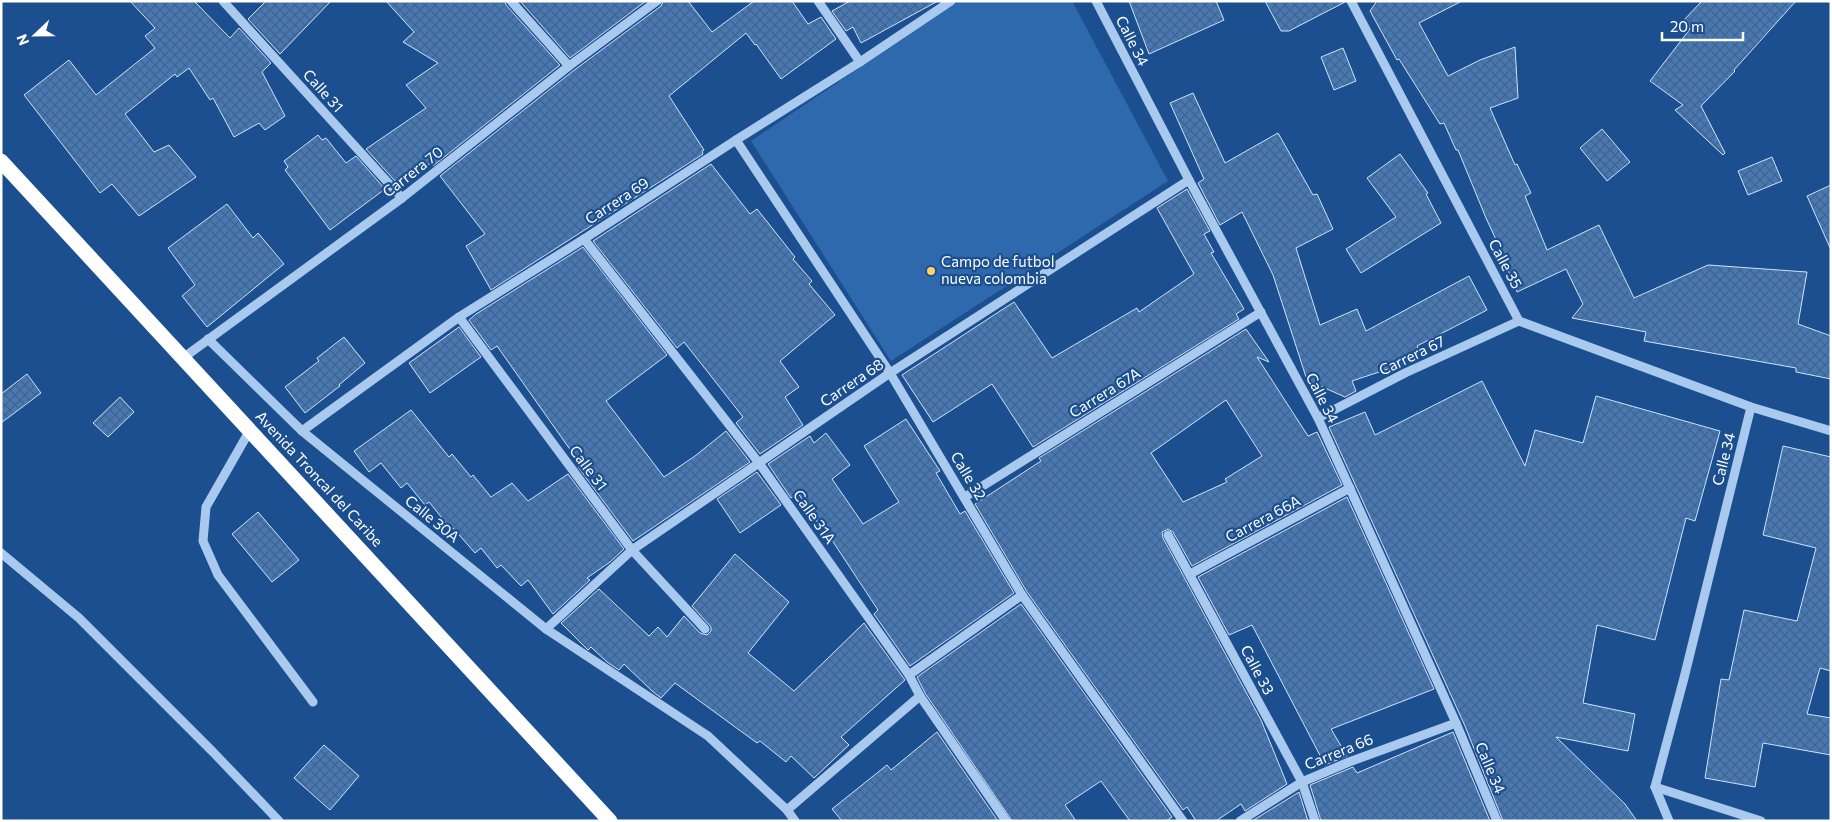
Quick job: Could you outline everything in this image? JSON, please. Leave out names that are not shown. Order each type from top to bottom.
[{"type":"highway","name":"Avenida Troncal del Caribe","points":[[1,161],[610,821]]},
{"type":"street","name":"Calle 31","points":[[223,1],[402,198]]},
{"type":"street","points":[[511,1],[569,66]]},
{"type":"street","name":"Carrera 70","points":[[183,358],[402,198],[569,66],[656,1]]},
{"type":"street","points":[[818,1],[860,62]]},
{"type":"street","name":"Carrera 69","points":[[302,431],[459,317],[860,62],[951,1]]},
{"type":"street","name":"Calle 34","points":[[1096,1],[1189,180],[1318,418],[1456,722],[1497,821]]},
{"type":"street","name":"Calle 35","points":[[1351,1],[1519,321]]},
{"type":"street","name":"Calle 32","points":[[736,140],[890,373],[1022,595],[1183,821]]},
{"type":"street","name":"Carrera 68","points":[[546,629],[632,550],[890,373],[1189,180]]},
{"type":"street","name":"Calle 31A","points":[[584,239],[759,463],[909,675],[920,696],[1006,821]]},
{"type":"street","name":"Carrera 67A","points":[[965,497],[1261,312]]},
{"type":"street","name":"Calle 31","points":[[459,317],[632,550],[705,629]]},
{"type":"street","points":[[1519,321],[1751,406],[1831,430]]},
{"type":"street","name":"Carrera 67","points":[[1318,418],[1412,370],[1519,321]]},
{"type":"street","name":"Calle 30A","points":[[208,339],[302,431],[546,629]]},
{"type":"street","name":"Calle 34","points":[[1655,787],[1751,406]]},
{"type":"street","points":[[250,430],[206,508],[203,541],[218,576],[313,702]]},
{"type":"street","name":"Carrera 66A","points":[[1190,574],[1350,488]]},
{"type":"street","name":"Calle 33","points":[[1168,535],[1302,782],[1316,821]]},
{"type":"street","points":[[1,553],[79,618],[279,821]]},
{"type":"street","points":[[909,675],[1022,595]]},
{"type":"street","points":[[546,629],[708,736],[787,810],[795,821]]},
{"type":"street","points":[[787,810],[920,696]]},
{"type":"street","name":"Carrera 66","points":[[1240,821],[1302,782],[1349,762],[1456,722]]},
{"type":"street","points":[[1655,787],[1669,821]]},
{"type":"street","points":[[1655,787],[1761,821]]},
{"type":"shaded area","name":"Campo de futbol nueva colombia","points":[[959,1],[1072,1],[1168,181],[891,361],[751,141]]},
{"type":"building","points":[[130,1],[194,1],[230,38],[239,28],[271,63],[262,72],[285,116],[265,130],[259,123],[234,137],[213,98],[210,100],[189,68],[177,77],[175,74],[125,114],[154,152],[169,145],[196,177],[139,216],[112,184],[100,193],[24,95],[69,60],[96,95],[155,48],[145,36],[155,28]]},
{"type":"building","points":[[266,1],[331,1],[280,54],[248,19]]},
{"type":"building","points":[[386,1],[505,1],[506,5],[560,65],[433,166],[431,163],[406,181],[403,176],[395,181],[366,149],[426,108],[406,85],[438,63],[403,42],[414,32]]},
{"type":"building","points":[[520,1],[646,1],[570,58]]},
{"type":"building","points":[[663,1],[688,1],[712,32],[754,1],[792,1],[808,24],[821,17],[836,39],[781,79],[746,33],[669,96],[704,150],[702,151],[703,154],[491,290],[466,246],[485,234],[440,176],[573,71],[661,6]]},
{"type":"building","points":[[850,1],[938,1],[861,43],[853,27],[846,31],[832,11]]},
{"type":"building","points":[[1129,1],[1216,1],[1224,20],[1149,54]]},
{"type":"building","points":[[1265,1],[1345,2],[1289,31],[1281,31]]},
{"type":"building","points":[[1377,1],[1462,1],[1419,23],[1448,76],[1480,60],[1515,47],[1518,98],[1490,108],[1515,165],[1517,164],[1531,193],[1525,196],[1547,250],[1599,225],[1634,298],[1708,265],[1807,272],[1798,324],[1831,336],[1831,379],[1796,372],[1796,368],[1644,341],[1646,332],[1572,318],[1583,304],[1566,269],[1517,292],[1458,150],[1456,150],[1444,123],[1440,124],[1399,59],[1397,60],[1370,11]]},
{"type":"building","points":[[1702,1],[1796,1],[1735,71],[1701,106],[1725,153],[1723,155],[1675,110],[1683,105],[1650,81],[1690,29],[1682,22]]},
{"type":"building","points":[[1343,48],[1356,81],[1334,90],[1321,57]]},
{"type":"building","points":[[1193,93],[1225,163],[1278,133],[1313,195],[1317,194],[1333,229],[1296,248],[1320,325],[1357,309],[1366,331],[1469,276],[1487,310],[1417,346],[1421,354],[1403,364],[1352,381],[1356,391],[1345,397],[1309,381],[1306,377],[1273,275],[1242,212],[1220,225],[1198,183],[1204,179],[1170,103]]},
{"type":"building","points":[[1602,129],[1630,162],[1607,181],[1580,148]]},
{"type":"building","points":[[318,135],[322,140],[326,138],[346,163],[356,156],[385,189],[330,230],[285,170],[288,167],[284,161]]},
{"type":"building","points":[[1400,154],[1428,193],[1426,194],[1441,223],[1361,273],[1346,249],[1396,217],[1367,178]]},
{"type":"building","points":[[1772,157],[1782,181],[1748,195],[1738,171]]},
{"type":"building","points":[[711,164],[750,214],[757,209],[795,257],[793,259],[812,281],[809,284],[835,315],[780,361],[799,387],[785,397],[803,425],[760,454],[736,423],[743,417],[707,371],[684,342],[677,348],[593,241]]},
{"type":"building","points":[[1831,185],[1831,250],[1807,196]]},
{"type":"building","points":[[1187,189],[1210,231],[1204,234],[1214,252],[1211,253],[1244,309],[1236,314],[1239,319],[1033,447],[992,384],[933,422],[902,375],[1014,302],[1052,358],[1137,308],[1139,312],[1194,274],[1157,208]]},
{"type":"building","points":[[227,204],[253,238],[258,233],[284,264],[207,327],[182,296],[195,285],[168,248]]},
{"type":"building","points":[[583,247],[667,355],[606,401],[664,477],[695,456],[726,431],[750,462],[633,541],[578,467],[581,465],[497,346],[491,350],[469,320]]},
{"type":"building","points":[[459,327],[481,357],[430,393],[409,363]]},
{"type":"building","points":[[1246,329],[1269,362],[1257,357],[1308,436],[1317,432],[1342,485],[1192,566],[1173,532],[1168,529],[1162,532],[1163,538],[1261,720],[1287,784],[1245,811],[1241,804],[1216,821],[1196,821],[1187,807],[1183,810],[1027,592],[975,504],[1041,461],[1039,458]],"holes":[[[1226,400],[1262,456],[1225,479],[1227,482],[1183,502],[1151,453]]]},
{"type":"building","points":[[344,337],[365,363],[340,386],[305,413],[285,387],[319,361],[317,358]]},
{"type":"building","points":[[27,374],[41,393],[1,423],[1,394]]},
{"type":"building","points":[[1482,381],[1525,466],[1535,430],[1583,443],[1596,396],[1720,431],[1695,521],[1686,518],[1655,640],[1597,625],[1583,703],[1635,714],[1628,751],[1556,737],[1625,804],[1637,821],[1503,821],[1465,726],[1329,427],[1365,412],[1375,435]]},
{"type":"building","points":[[120,397],[134,412],[108,437],[93,423]]},
{"type":"building","points":[[411,410],[449,457],[452,454],[491,497],[512,483],[528,501],[568,474],[624,549],[610,562],[587,578],[590,580],[553,614],[528,580],[521,586],[501,565],[497,568],[481,548],[475,553],[453,528],[451,529],[429,502],[425,505],[407,483],[401,488],[381,463],[369,472],[354,451]]},
{"type":"building","points":[[906,419],[940,471],[936,473],[960,514],[965,511],[1014,593],[910,666],[874,614],[878,610],[822,525],[820,526],[798,493],[791,498],[768,464],[810,436],[814,443],[826,433],[850,465],[832,479],[863,524],[899,502],[864,446]]},
{"type":"building","points":[[1783,446],[1831,457],[1831,671],[1820,668],[1807,714],[1831,718],[1831,755],[1763,743],[1755,787],[1705,778],[1721,679],[1729,680],[1744,610],[1797,621],[1816,548],[1763,535]]},
{"type":"building","points":[[757,472],[781,505],[740,533],[717,499]]},
{"type":"building","points":[[1347,497],[1434,689],[1331,729],[1347,756],[1325,765],[1252,625],[1229,635],[1198,577]]},
{"type":"building","points":[[258,512],[299,560],[272,582],[232,534]]},
{"type":"building","points":[[735,554],[789,602],[748,653],[794,691],[864,623],[905,680],[841,737],[849,745],[814,778],[791,756],[786,762],[760,741],[757,743],[675,683],[661,698],[624,664],[619,670],[591,647],[588,650],[561,623],[599,589],[649,636],[658,627],[667,637],[684,616],[700,633],[707,635],[711,631],[711,627],[692,606]]},
{"type":"building","points":[[1021,604],[1172,817],[1166,821],[1130,821],[1101,781],[1065,805],[1076,821],[1012,821],[925,693],[917,677]]},
{"type":"building","points":[[937,732],[998,821],[842,821],[832,809],[887,765],[891,770]]},
{"type":"building","points":[[1453,732],[1490,821],[1321,821],[1310,785],[1353,767],[1357,773]]},
{"type":"building","points":[[324,745],[359,776],[330,810],[294,778]]},
{"type":"building","points":[[1299,792],[1308,821],[1252,821]]},
{"type":"place","name":"Campo de futbol nueva colombia","points":[[931,271]]}]
